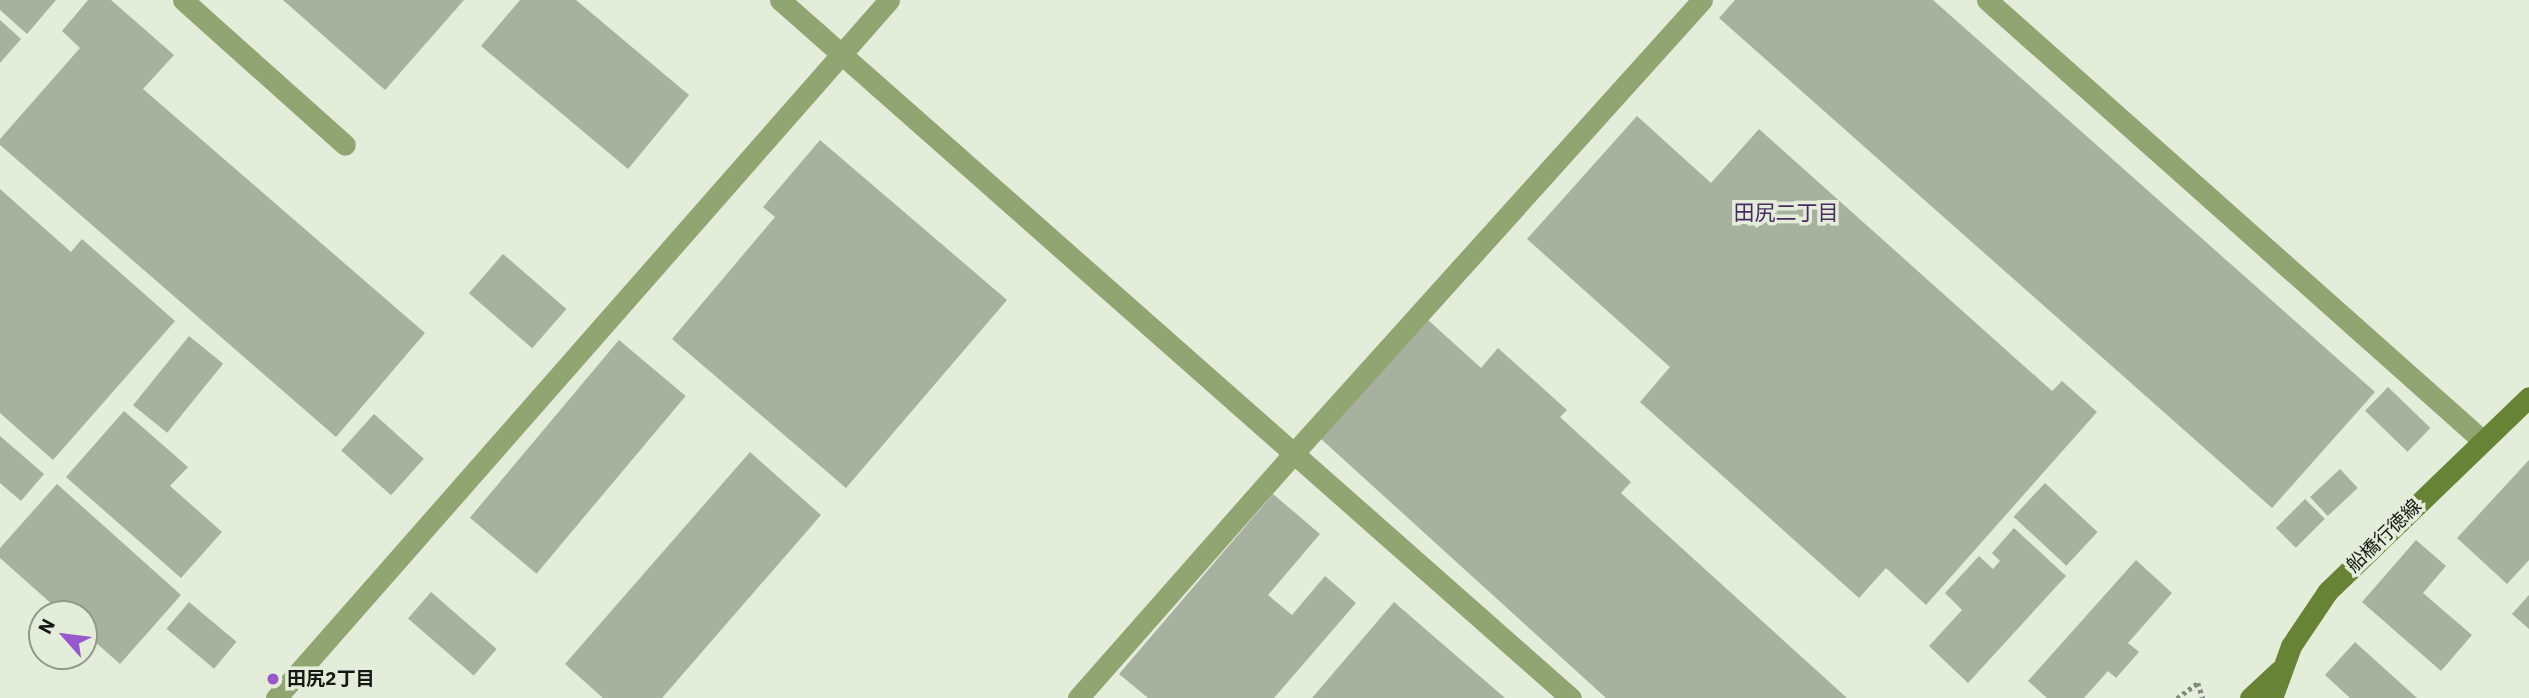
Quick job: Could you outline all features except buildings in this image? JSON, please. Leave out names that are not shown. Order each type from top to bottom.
[{"type":"main road","name":"船橋行徳線","points":[[2272,698],[2279,671],[2307,618],[2328,591],[2529,397]]},
{"type":"main road","points":[[2250,698],[2279,671]]},
{"type":"street","points":[[183,0],[345,145]]},
{"type":"street","points":[[780,0],[1570,698]]},
{"type":"street","points":[[276,698],[889,0]]},
{"type":"street","points":[[1078,698],[1293,454],[1702,0]]},
{"type":"street","points":[[1987,0],[2483,440]]},
{"type":"path","points":[[2177,698],[2198,683],[2203,698]]},
{"type":"place","name":"田尻2丁目","points":[[273,679]]},
{"type":"district","name":"田尻二丁目","points":[[1786,212]]}]
